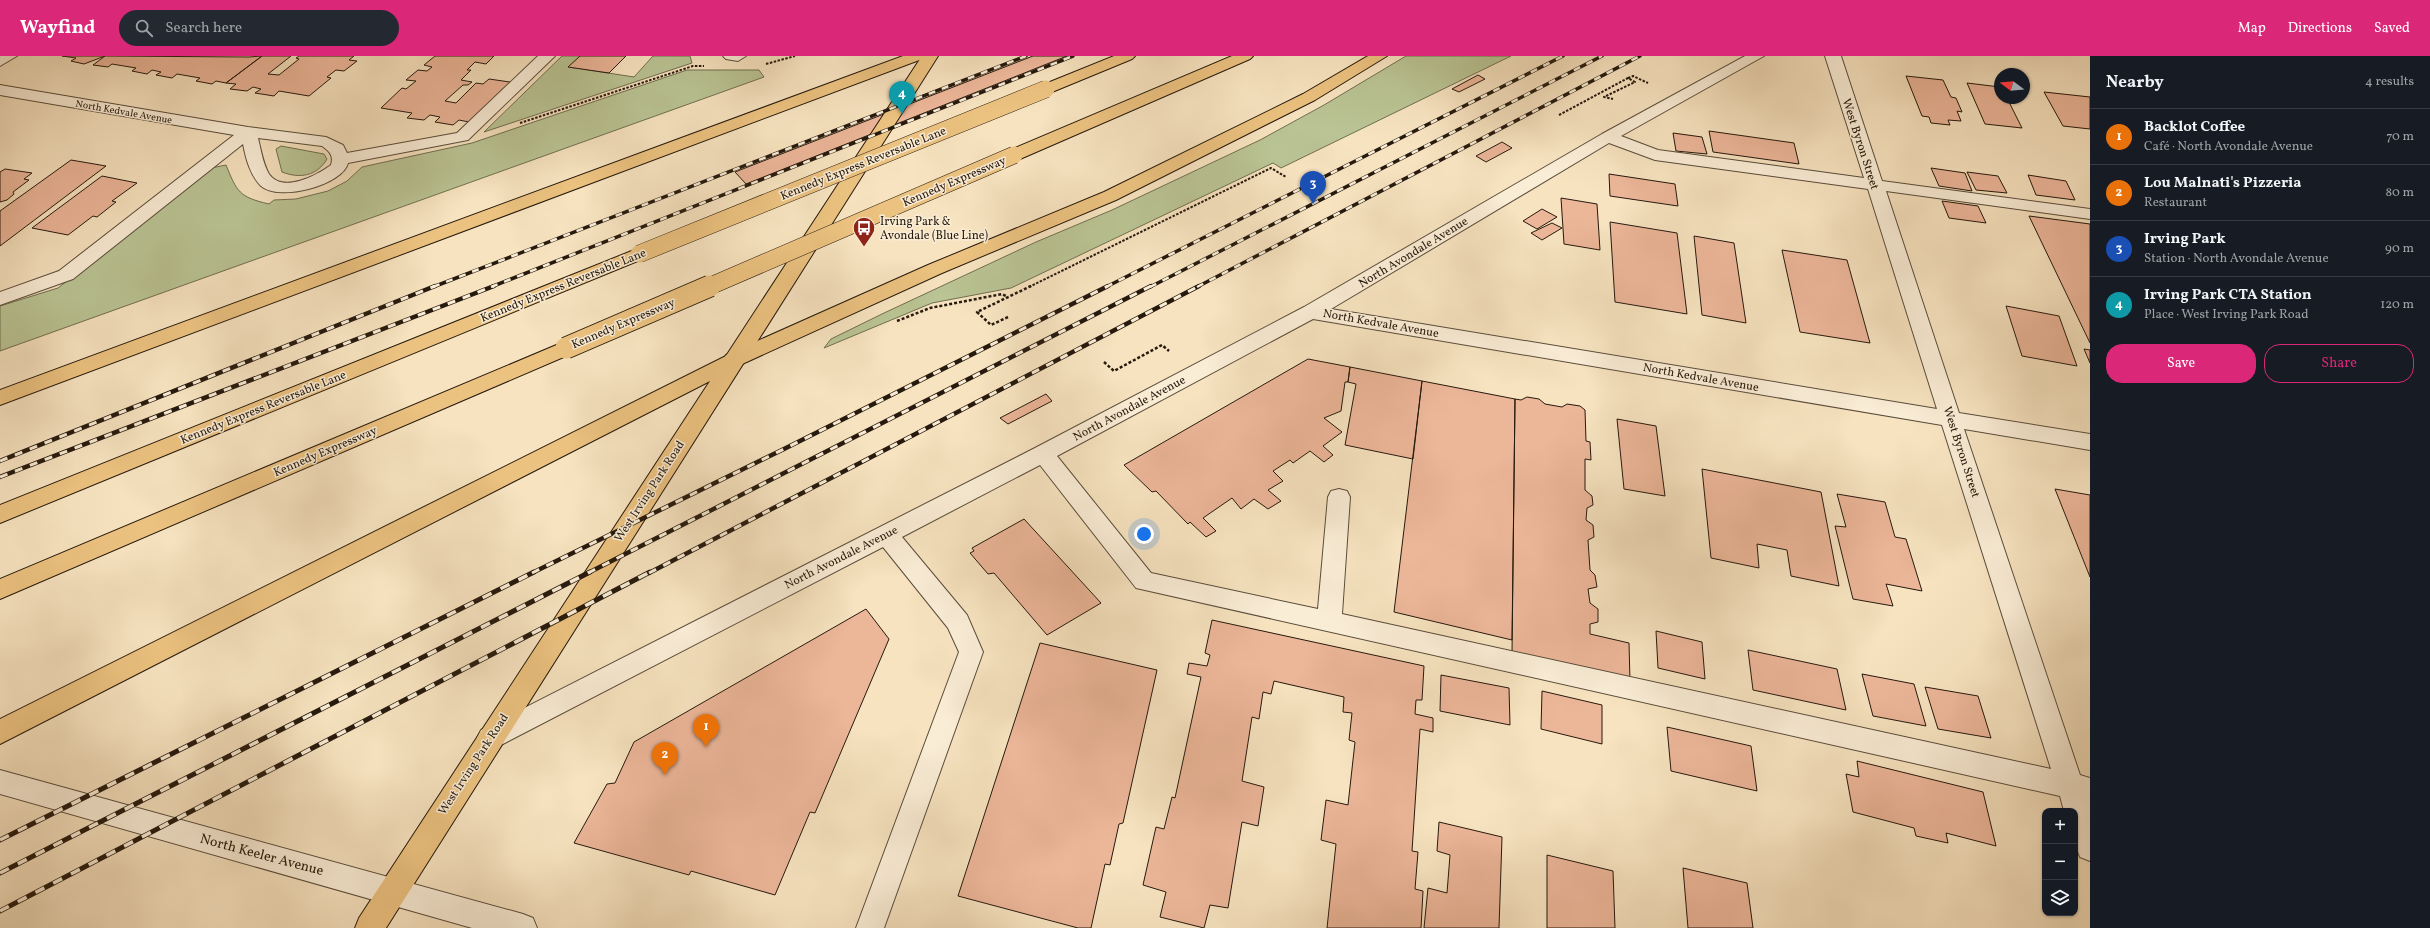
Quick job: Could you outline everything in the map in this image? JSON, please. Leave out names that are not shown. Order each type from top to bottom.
[{"type":"main road","points":[[0,398],[917,56]]},
{"type":"main road","name":"West Irving Park Road","points":[[369,928],[930,56]]},
{"type":"main road","name":"Kennedy Express Reversable Lane","points":[[0,514],[1127,56]]},
{"type":"main road","name":"Kennedy Expressway","points":[[0,589],[566,348],[1245,56]]},
{"type":"main road","points":[[0,732],[733,360],[935,269],[1110,196],[1309,97],[1379,56]]},
{"type":"street","points":[[0,61],[9,56]]},
{"type":"street","points":[[0,299],[66,275],[248,132],[262,176],[268,183],[276,186],[300,186],[319,181],[339,167],[341,159],[462,137],[547,56]]},
{"type":"street","points":[[731,56],[738,56]]},
{"type":"street","name":"North Avondale Avenue","points":[[490,738],[1043,454],[1311,312],[1608,137],[1756,56]]},
{"type":"street","name":"West Byron Street","points":[[1833,56],[1951,419],[2080,788],[2090,848]]},
{"type":"street","name":"North Kedvale Avenue","points":[[0,90],[248,132],[326,142],[338,149],[341,159]]},
{"type":"street","points":[[1608,137],[1655,154],[2090,214]]},
{"type":"street","name":"North Kedvale Avenue","points":[[1311,312],[2090,442]]},
{"type":"street","points":[[1043,454],[1144,581],[2080,788]]},
{"type":"street","points":[[1329,622],[1339,497]]},
{"type":"street","points":[[870,928],[971,652],[958,622],[886,534]]},
{"type":"street","name":"North Keeler Avenue","points":[[0,782],[523,928]]},
{"type":"path","points":[[764,64],[795,56]]},
{"type":"path","points":[[462,137],[475,138],[692,66],[708,66]]},
{"type":"path","points":[[1559,115],[1632,76]]},
{"type":"path","points":[[1616,97],[1610,100],[1604,97],[1634,82],[1628,78]]},
{"type":"path","points":[[1008,317],[991,325],[977,312],[1271,168],[1286,177]]},
{"type":"path","points":[[896,322],[930,308],[1002,294],[1008,297]]},
{"type":"path","points":[[1104,362],[1114,371],[1162,345],[1169,351]]},
{"type":"green space","points":[[562,56],[580,56],[569,67],[634,77],[653,56],[690,56],[692,63],[484,132]]},
{"type":"green space","points":[[1406,56],[1511,56],[1281,168],[1273,163],[1011,288],[932,303],[824,348],[831,339],[884,313],[1036,242],[1112,210],[1260,140],[1324,105]]},
{"type":"green space","points":[[687,70],[759,70],[764,77],[0,351],[0,306],[58,288],[211,168],[226,165],[233,182],[240,192],[251,199],[269,204],[274,200],[296,199],[328,191],[347,181],[362,167],[472,143]]},
{"type":"green space","points":[[281,146],[324,154],[327,159],[318,169],[308,174],[289,174],[282,172],[276,149]]},
{"type":"building","points":[[62,56],[105,56],[84,64],[71,61],[76,58]]},
{"type":"building","points":[[105,56],[262,56],[226,83],[216,81],[212,84],[196,81],[200,78],[177,74],[172,78],[156,75],[161,72],[152,70],[147,74],[132,71],[136,68],[112,64],[108,67],[93,65]]},
{"type":"building","points":[[262,56],[291,56],[268,74],[279,75],[299,59],[296,58],[299,56],[354,56],[349,60],[357,61],[344,71],[336,70],[327,77],[331,78],[309,96],[279,91],[274,96],[255,93],[261,89],[253,87],[247,91],[230,89],[236,84],[226,83]]},
{"type":"building","points":[[435,56],[494,56],[486,64],[475,62],[467,70],[471,70],[461,80],[472,82],[468,85],[463,85],[445,101],[456,103],[476,83],[483,84],[489,79],[510,82],[469,122],[459,120],[453,125],[435,122],[440,117],[430,115],[424,120],[407,118],[412,113],[381,108],[402,88],[406,89],[416,81],[406,80],[418,70],[427,71],[432,67],[424,65]]},
{"type":"building","points":[[580,56],[626,56],[609,73],[568,67]]},
{"type":"building","points":[[1033,56],[1067,56],[746,184],[735,172]]},
{"type":"building","points":[[1478,75],[1485,79],[1459,92],[1452,89]]},
{"type":"building","points":[[1906,76],[1943,80],[1951,97],[1956,98],[1962,112],[1957,111],[1961,121],[1948,120],[1950,125],[1931,123],[1929,117],[1922,116]]},
{"type":"building","points":[[1967,83],[1994,86],[1994,104],[2010,104],[2022,128],[1985,124]]},
{"type":"building","points":[[2044,92],[2090,97],[2090,129],[2063,126]]},
{"type":"building","points":[[1709,131],[1794,143],[1799,164],[1713,152]]},
{"type":"building","points":[[1673,133],[1702,137],[1707,154],[1676,151]]},
{"type":"building","points":[[1502,142],[1512,148],[1486,162],[1476,156]]},
{"type":"building","points":[[71,160],[106,166],[0,246],[0,211]]},
{"type":"building","points":[[1931,168],[1965,173],[1972,191],[1939,186]]},
{"type":"building","points":[[5,169],[32,173],[24,179],[29,180],[13,192],[14,194],[7,200],[0,202],[0,172]]},
{"type":"building","points":[[1967,172],[1998,176],[2007,193],[1976,190]]},
{"type":"building","points":[[1609,174],[1675,184],[1678,206],[1610,196]]},
{"type":"building","points":[[2028,175],[2066,181],[2075,200],[2036,195]]},
{"type":"building","points":[[102,176],[137,183],[112,201],[116,202],[97,217],[93,216],[68,235],[32,228]]},
{"type":"building","points":[[1561,198],[1597,204],[1600,250],[1564,244]]},
{"type":"building","points":[[1942,201],[1978,206],[1986,223],[1949,218]]},
{"type":"building","points":[[1542,209],[1557,217],[1537,229],[1523,221]]},
{"type":"building","points":[[2029,216],[2090,224],[2090,343]]},
{"type":"building","points":[[1610,222],[1677,233],[1687,314],[1615,302]]},
{"type":"building","points":[[1552,223],[1562,228],[1542,240],[1531,233]]},
{"type":"building","points":[[1694,236],[1734,243],[1746,323],[1702,315]]},
{"type":"building","points":[[1782,250],[1847,260],[1870,343],[1800,332]]},
{"type":"building","points":[[2006,306],[2059,316],[2077,366],[2022,356]]},
{"type":"building","points":[[2084,349],[2090,350],[2090,363]]},
{"type":"building","points":[[1308,359],[1350,367],[1348,382],[1345,382],[1341,411],[1324,418],[1342,432],[1323,446],[1333,455],[1324,462],[1310,451],[1293,463],[1290,460],[1273,471],[1283,481],[1268,490],[1281,501],[1268,509],[1254,499],[1241,509],[1232,498],[1203,518],[1216,531],[1206,537],[1190,522],[1188,524],[1156,491],[1152,492],[1124,465]]},
{"type":"building","points":[[1350,367],[1422,381],[1413,459],[1345,445],[1356,384],[1348,382]]},
{"type":"building","points":[[1422,381],[1515,399],[1512,640],[1394,612]]},
{"type":"building","points":[[1046,394],[1052,401],[1008,424],[1000,418]]},
{"type":"building","points":[[1527,397],[1539,399],[1545,404],[1562,407],[1567,404],[1580,406],[1585,410],[1586,441],[1590,442],[1591,460],[1585,459],[1585,490],[1592,496],[1593,505],[1587,508],[1586,520],[1593,525],[1594,537],[1588,540],[1590,570],[1595,575],[1597,587],[1588,589],[1590,603],[1598,609],[1598,622],[1590,624],[1590,634],[1629,643],[1630,681],[1512,653],[1515,399],[1521,400]]},
{"type":"building","points":[[1617,419],[1656,426],[1665,496],[1624,489]]},
{"type":"building","points":[[1702,469],[1821,492],[1839,586],[1791,576],[1787,550],[1757,544],[1759,568],[1711,558]]},
{"type":"building","points":[[2055,489],[2090,495],[2090,577]]},
{"type":"building","points":[[1837,494],[1885,502],[1895,537],[1906,539],[1922,591],[1886,584],[1893,606],[1853,599],[1835,526],[1846,527]]},
{"type":"building","points":[[1024,519],[1101,603],[1047,635],[994,573],[988,574],[970,553],[974,551],[972,548]]},
{"type":"building","points":[[866,609],[889,639],[815,813],[810,812],[775,895],[691,871],[689,875],[574,843],[607,784],[615,783],[634,742]]},
{"type":"building","points":[[1212,620],[1424,666],[1422,700],[1416,700],[1415,714],[1433,718],[1433,732],[1420,729],[1412,851],[1418,852],[1415,889],[1423,891],[1421,928],[1327,928],[1336,844],[1321,840],[1326,800],[1348,805],[1355,742],[1349,740],[1352,713],[1343,712],[1344,697],[1274,681],[1271,694],[1263,692],[1259,719],[1252,717],[1242,781],[1264,787],[1258,826],[1242,822],[1228,908],[1210,905],[1204,928],[1160,917],[1166,892],[1143,885],[1156,827],[1164,829],[1172,797],[1175,798],[1201,677],[1187,674],[1189,663],[1207,666],[1210,655],[1205,653]]},
{"type":"building","points":[[1656,631],[1702,642],[1705,679],[1658,668]]},
{"type":"building","points":[[1040,643],[1157,670],[1123,823],[1119,824],[1110,865],[1105,864],[1091,928],[1078,928],[958,896]]},
{"type":"building","points":[[1748,650],[1837,669],[1846,710],[1753,690]]},
{"type":"building","points":[[1862,674],[1914,684],[1926,726],[1873,716]]},
{"type":"building","points":[[1441,675],[1509,688],[1510,725],[1440,711]]},
{"type":"building","points":[[1925,687],[1978,696],[1991,738],[1938,729]]},
{"type":"building","points":[[1542,691],[1602,705],[1602,744],[1541,729]]},
{"type":"building","points":[[1667,727],[1751,746],[1757,791],[1671,771]]},
{"type":"building","points":[[1857,761],[1983,792],[1996,846],[1946,833],[1948,843],[1916,836],[1914,828],[1853,812],[1846,774],[1859,777]]},
{"type":"building","points":[[1439,822],[1502,837],[1499,928],[1424,928],[1428,888],[1447,893],[1450,855],[1437,851]]},
{"type":"building","points":[[1547,855],[1613,871],[1615,928],[1547,928]]},
{"type":"building","points":[[1683,868],[1747,883],[1753,928],[1688,928]]},
{"type":"railway","points":[[433,287],[1026,56]]},
{"type":"railway","points":[[491,287],[1073,56]]},
{"type":"railway","points":[[1106,287],[1563,56]]},
{"type":"railway","points":[[1150,287],[1602,56]]},
{"type":"railway","points":[[1197,287],[1640,56]]},
{"type":"railway","points":[[0,461],[435,286]]},
{"type":"railway","points":[[0,477],[494,286]]},
{"type":"railway","points":[[532,573],[784,449],[1108,286]]},
{"type":"railway","points":[[588,573],[1151,286]]},
{"type":"railway","points":[[649,573],[1199,286]]},
{"type":"railway","points":[[0,873],[590,572]]},
{"type":"railway","points":[[0,911],[650,572]]},
{"type":"railway","points":[[0,840],[532,573]]},
{"type":"place","name":"Irving Park CTA Station","points":[[902,114]]},
{"type":"place","name":"Irving Park","points":[[1313,204]]},
{"type":"place","name":"Irving Park & Avondale (Blue Line)","points":[[864,248]]},
{"type":"place","name":"Backlot Coffee","points":[[706,747]]},
{"type":"place","name":"Lou Malnati's Pizzeria","points":[[665,775]]}]
